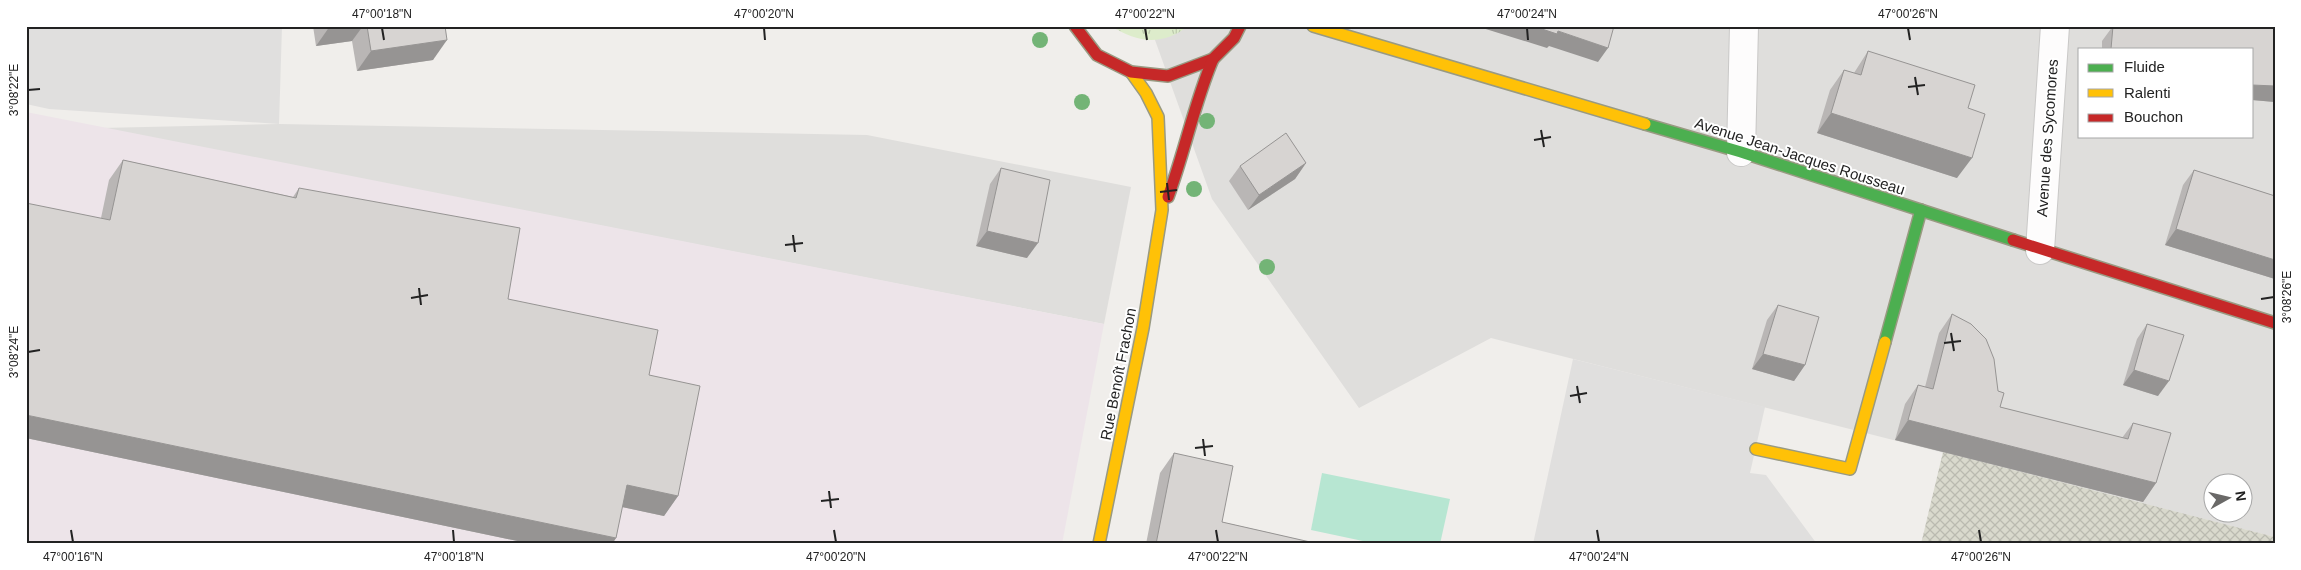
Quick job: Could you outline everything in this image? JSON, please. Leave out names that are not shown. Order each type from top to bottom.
[{"type":"street","points":[[1075,26],[1097,54],[1131,72],[1168,76],[1213,59]]},
{"type":"street","points":[[1162,210],[1182,160],[1200,89],[1213,59],[1234,38],[1240,26]]},
{"type":"street","name":"Avenue Jean-Jacques Rousseau","points":[[1313,26],[1741,152],[2040,250],[2275,323]]},
{"type":"street","points":[[1741,152],[1744,26]]},
{"type":"street","name":"Avenue des Sycomores","points":[[2040,250],[2055,26]]},
{"type":"street","points":[[1131,72],[1146,93],[1158,117],[1161,148],[1162,210]]},
{"type":"street","name":"Rue Benoît Frachon","points":[[1099,544],[1143,328],[1162,210]]},
{"type":"street","points":[[1756,449],[1850,469],[1922,210]]},
{"type":"shaded area","points":[[26,26],[282,26],[279,124],[49,109],[26,104]]},
{"type":"shaded area","points":[[1150,26],[2275,26],[2275,537],[2216,522],[2254,522],[2254,472],[2204,472],[2204,519],[1491,338],[1359,408],[1212,199]]},
{"type":"shaded area","points":[[26,112],[1104,324],[1062,544],[26,544]]},
{"type":"shaded area","points":[[279,124],[867,135],[1131,187],[1104,324],[101,128]]},
{"type":"shaded area","points":[[1573,359],[1765,407],[1750,473],[1766,475],[1817,544],[1533,544]]},
{"type":"shaded area","points":[[1943,452],[2204,519],[2204,522],[2216,522],[2275,537],[2275,544],[1921,544]]},
{"type":"green space","points":[[1112,26],[1188,26],[1169,37],[1150,40],[1131,36]]},
{"type":"green space","points":[[1322,473],[1450,499],[1440,544],[1377,544],[1311,530]]},
{"type":"building","points":[[367,26],[445,26],[447,40],[371,51]]},
{"type":"building","points":[[1533,26],[1614,26],[1608,48],[1558,31],[1557,34]]},
{"type":"building","points":[[2113,26],[2275,26],[2275,86],[2254,85],[2254,48],[2111,48]]},
{"type":"building","points":[[1868,51],[1975,85],[1968,108],[1985,114],[1972,158],[1831,113],[1844,70],[1861,75]]},
{"type":"building","points":[[1286,133],[1306,163],[1259,195],[1240,166]]},
{"type":"building","points":[[123,160],[296,198],[299,188],[520,228],[508,299],[658,330],[649,375],[700,386],[678,496],[627,485],[616,538],[26,415],[26,203],[110,220]]},
{"type":"building","points":[[1001,168],[1050,180],[1038,243],[987,231]]},
{"type":"building","points":[[2194,170],[2275,196],[2275,260],[2176,229]]},
{"type":"building","points":[[1778,305],[1819,317],[1805,365],[1763,354]]},
{"type":"building","points":[[1952,314],[1971,324],[1986,339],[1994,359],[1998,391],[2004,393],[2000,407],[2128,439],[2133,423],[2171,433],[2156,483],[1908,420],[1918,385],[1933,389]]},
{"type":"building","points":[[2147,324],[2184,335],[2169,381],[2134,370]]},
{"type":"building","points":[[1174,453],[1233,466],[1222,522],[1319,544],[1156,544]]},
{"type":"traffic: fast","points":[[1645,124],[1741,152],[2013,240]]},
{"type":"traffic: fast","points":[[1885,342],[1921,210]]},
{"type":"traffic: slow","points":[[1313,26],[1645,124]]},
{"type":"traffic: slow","points":[[1099,544],[1143,328],[1162,210],[1158,117],[1146,93],[1131,72]]},
{"type":"traffic: slow","points":[[1756,449],[1850,469],[1885,342]]},
{"type":"traffic: jam","points":[[1075,26],[1097,55],[1131,72],[1168,76],[1213,59],[1234,38],[1240,26]]},
{"type":"traffic: jam","points":[[1168,197],[1200,93],[1213,59]]},
{"type":"traffic: jam","points":[[2013,240],[2275,323]]}]
